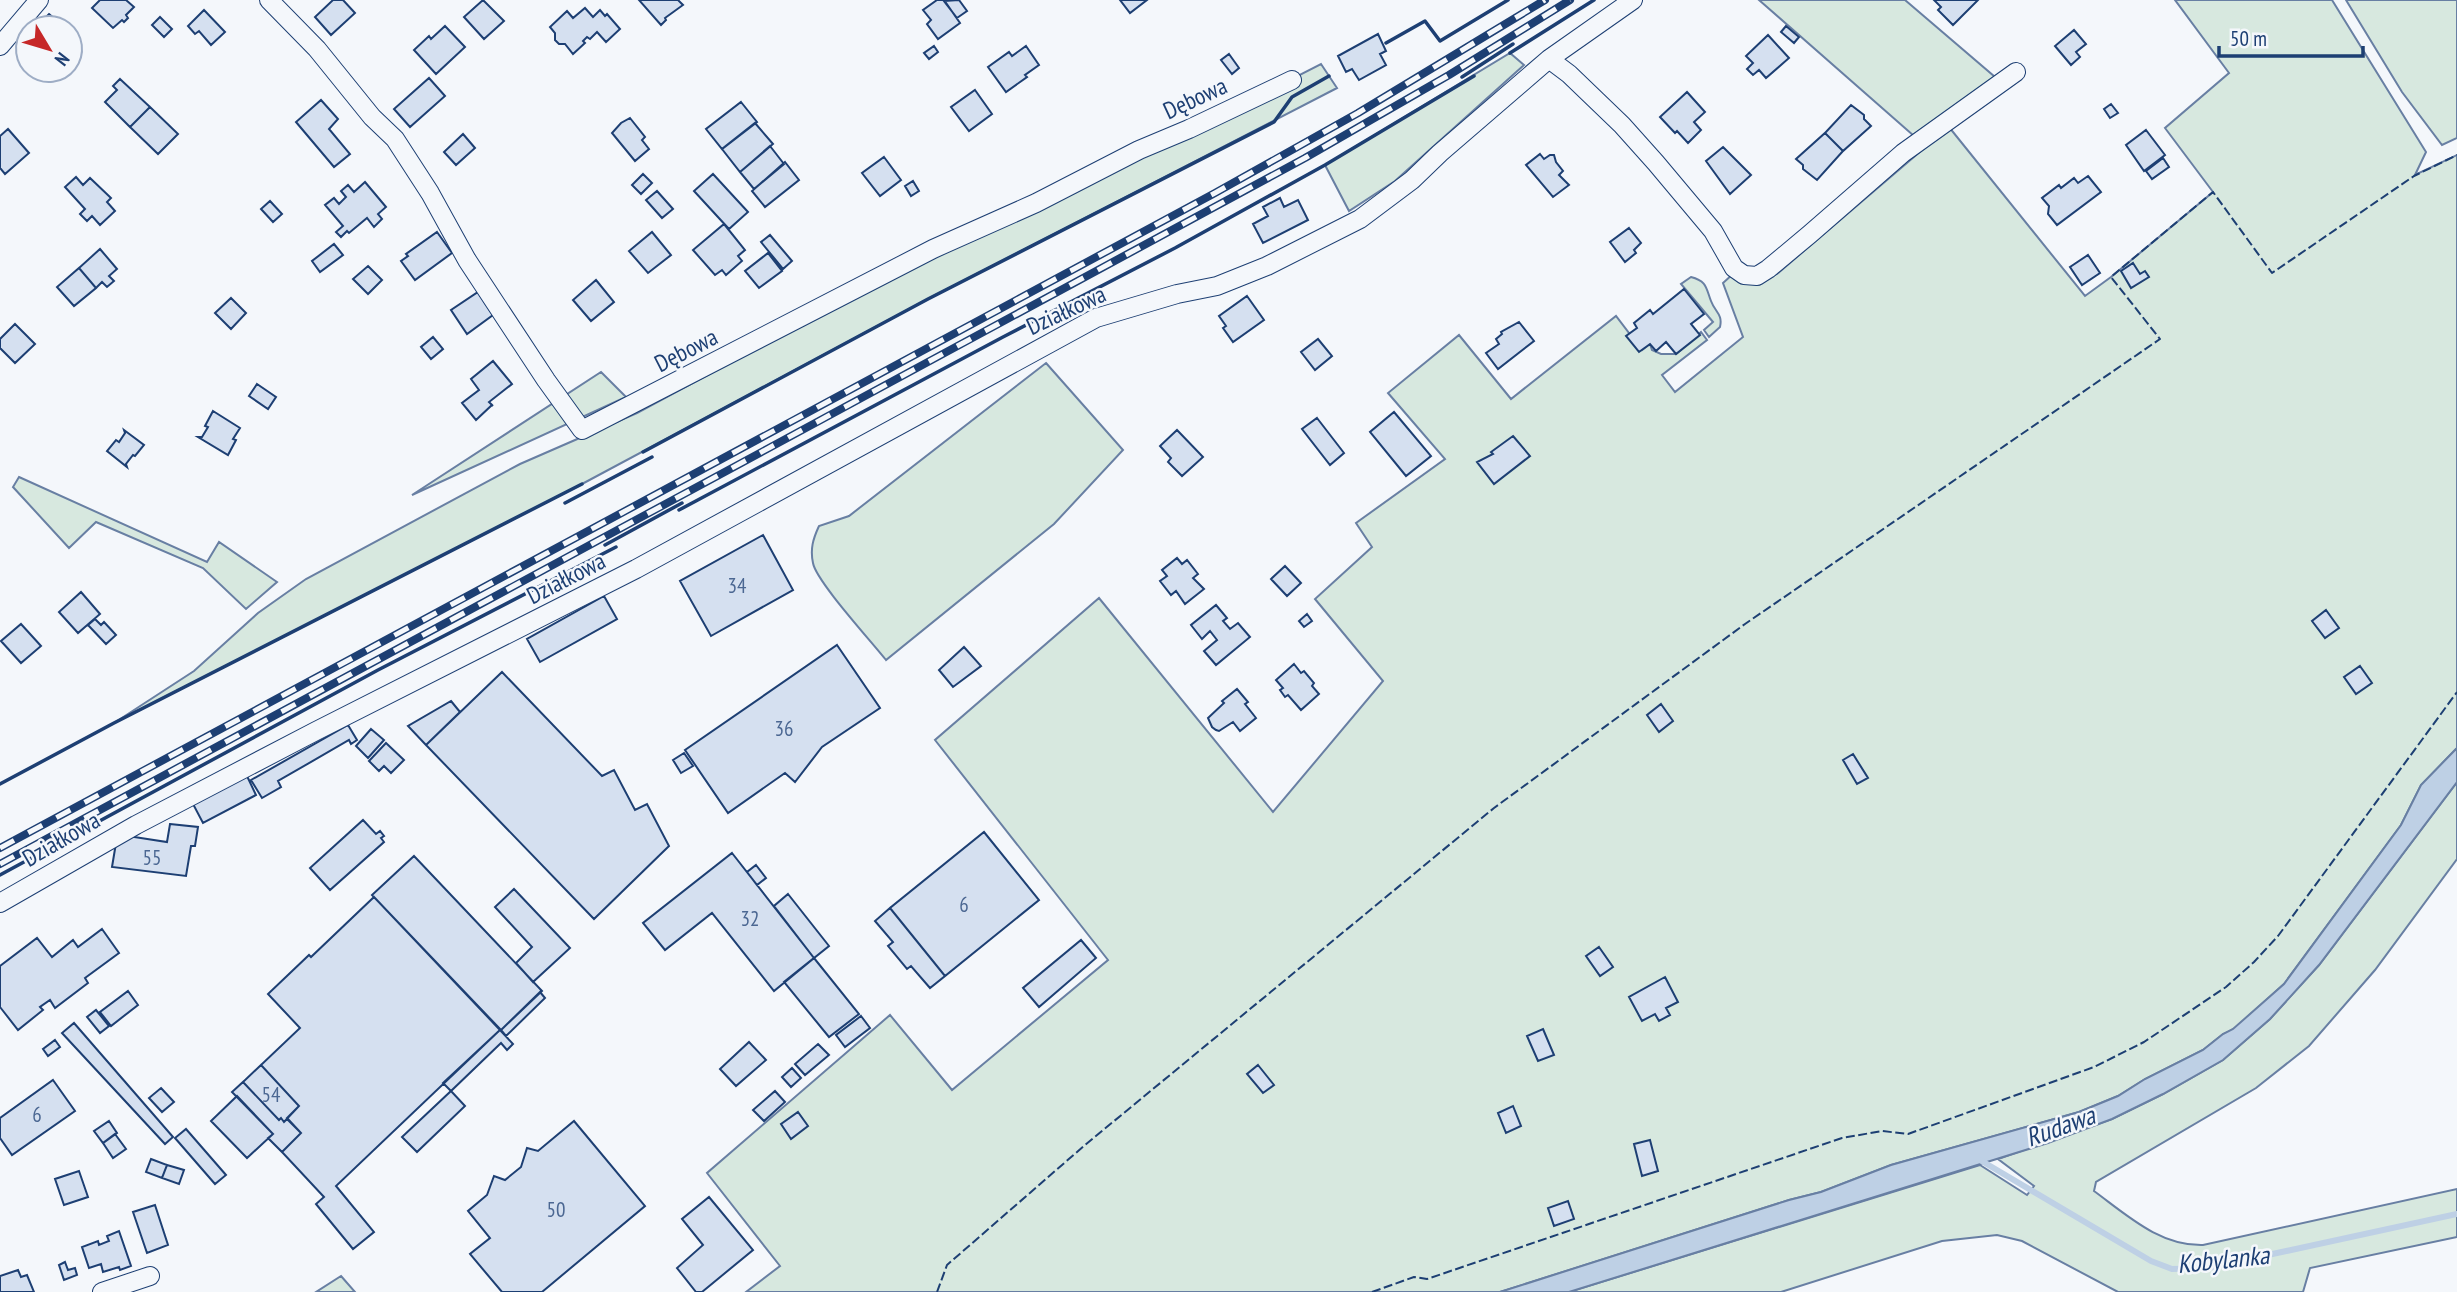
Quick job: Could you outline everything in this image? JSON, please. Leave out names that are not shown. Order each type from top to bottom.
[{"type":"street","points":[[0,46],[39,0]]},
{"type":"street","name":"Dębowa","points":[[269,0],[317,49],[372,117],[394,139],[430,193],[467,260],[582,430],[921,255],[1292,80]]},
{"type":"street","name":"Działkowa","points":[[0,903],[116,836],[636,569],[1096,318],[1230,281],[1267,266],[1360,219],[1412,180],[1549,59],[1633,0]]},
{"type":"street","points":[[1549,59],[1622,125],[1656,163],[1713,232],[1734,268],[1745,275],[1757,276],[1903,153],[2017,72]]},
{"type":"street","points":[[102,1292],[150,1276]]},
{"type":"shaded area","points":[[1759,0],[1905,0],[1995,77],[1914,136]]},
{"type":"shaded area","points":[[2175,0],[2332,0],[2426,152],[2415,175],[2457,155],[2457,748],[2421,785],[2401,825],[2284,984],[2233,1030],[2223,1034],[2203,1050],[2145,1079],[2118,1096],[2079,1112],[1891,1165],[1821,1192],[1500,1292],[746,1292],[780,1266],[707,1173],[890,1015],[952,1090],[1108,960],[935,740],[1099,598],[1273,812],[1383,681],[1315,599],[1372,547],[1356,523],[1445,459],[1388,393],[1459,335],[1511,399],[1616,316],[1642,350],[1650,344],[1652,350],[1661,354],[1676,354],[1701,332],[1707,340],[1662,375],[1675,392],[1743,337],[1723,283],[1734,273],[1755,284],[1777,274],[1949,127],[2085,296],[2213,192],[2165,128],[2229,73]]},
{"type":"shaded area","points":[[2346,0],[2457,0],[2457,138],[2442,145],[2402,92]]},
{"type":"shaded area","points":[[1510,53],[1524,65],[1395,181],[1349,211],[1325,165]]},
{"type":"shaded area","points":[[1321,64],[1337,88],[928,299],[582,484],[114,723],[194,671],[258,613],[306,579],[520,464],[637,413],[873,286],[1150,152]]},
{"type":"shaded area","points":[[1691,277],[1705,286],[1720,316],[1720,327],[1709,337],[1704,330],[1713,322],[1681,284]]},
{"type":"shaded area","points":[[1046,363],[1123,450],[1054,524],[886,660],[816,572],[812,549],[819,526],[849,516]]},
{"type":"shaded area","points":[[601,372],[626,397],[412,495]]},
{"type":"shaded area","points":[[19,477],[207,562],[219,542],[277,582],[246,609],[203,568],[96,522],[69,548],[13,487]]},
{"type":"shaded area","points":[[2457,782],[2457,859],[2375,970],[2309,1046],[2256,1088],[2096,1182],[2094,1191],[2159,1235],[2187,1244],[2203,1245],[2457,1189],[2457,1237],[2310,1268],[2303,1292],[2118,1292],[2022,1241],[1997,1235],[1942,1241],[1781,1292],[1569,1292],[1980,1165],[2027,1195],[2034,1186],[1998,1159],[2112,1119],[2223,1060],[2270,1019],[2319,965]]},
{"type":"shaded area","points":[[341,1276],[355,1292],[316,1292]]},
{"type":"water","name":"Rudawa","points":[[2457,748],[2457,782],[2319,965],[2270,1019],[2223,1060],[2112,1119],[2048,1143],[1569,1292],[1500,1292],[1821,1192],[1891,1165],[2079,1112],[2118,1096],[2145,1079],[2203,1050],[2233,1029],[2284,984],[2401,825],[2421,785]]},
{"type":"building","points":[[100,0],[126,0],[134,7],[126,15],[128,18],[124,22],[122,20],[113,28],[92,8]]},
{"type":"building","points":[[333,0],[343,0],[355,13],[331,35],[315,17]]},
{"type":"building","points":[[483,0],[504,21],[484,39],[464,17]]},
{"type":"building","points":[[639,0],[678,0],[683,5],[665,18],[661,25]]},
{"type":"building","points":[[937,0],[944,0],[960,23],[938,39],[927,24],[931,20],[923,10]]},
{"type":"building","points":[[959,0],[967,11],[957,18],[944,1]]},
{"type":"building","points":[[1120,0],[1147,0],[1130,13]]},
{"type":"building","points":[[1934,0],[1978,0],[1953,25],[1938,10],[1941,7]]},
{"type":"building","points":[[585,8],[593,17],[600,10],[605,16],[607,14],[620,29],[606,42],[597,32],[590,39],[587,37],[583,41],[585,43],[573,54],[565,44],[559,44],[555,40],[555,33],[550,27],[567,11],[573,18]]},
{"type":"building","points":[[204,10],[225,32],[211,45],[199,31],[195,34],[188,26]]},
{"type":"building","points":[[160,17],[172,29],[164,37],[152,25]]},
{"type":"building","points":[[445,26],[465,47],[436,74],[414,50]]},
{"type":"building","points":[[1786,26],[1799,37],[1794,43],[1781,32]]},
{"type":"building","points":[[2074,30],[2086,44],[2076,52],[2080,57],[2071,65],[2055,46]]},
{"type":"building","points":[[1378,34],[1386,51],[1380,54],[1386,65],[1359,80],[1352,69],[1346,72],[1338,56]]},
{"type":"building","points":[[1768,35],[1789,58],[1766,78],[1759,70],[1753,75],[1747,69],[1753,63],[1746,56]]},
{"type":"building","points":[[934,46],[938,52],[929,59],[924,53]]},
{"type":"building","points":[[1026,46],[1039,65],[1006,92],[988,67],[1009,52],[1012,56]]},
{"type":"building","points":[[1229,54],[1239,68],[1232,74],[1221,60]]},
{"type":"building","points":[[429,78],[445,96],[410,127],[394,109]]},
{"type":"building","points":[[120,79],[150,107],[130,127],[105,102],[117,90],[113,86]]},
{"type":"building","points":[[975,90],[992,114],[969,131],[951,107]]},
{"type":"building","points":[[1687,92],[1705,112],[1694,122],[1701,130],[1688,143],[1660,117]]},
{"type":"building","points":[[321,100],[338,119],[329,129],[350,154],[334,167],[296,122]]},
{"type":"building","points":[[741,102],[757,122],[722,149],[706,129]]},
{"type":"building","points":[[2111,104],[2118,113],[2110,118],[2104,109]]},
{"type":"building","points":[[1851,105],[1864,115],[1864,119],[1871,126],[1843,151],[1825,133]]},
{"type":"building","points":[[150,107],[178,134],[158,154],[130,127]]},
{"type":"building","points":[[630,118],[645,137],[642,140],[649,149],[635,161],[612,133]]},
{"type":"building","points":[[755,123],[773,144],[740,172],[722,149]]},
{"type":"building","points":[[8,129],[29,153],[5,174],[0,168],[0,136]]},
{"type":"building","points":[[2146,130],[2165,155],[2144,171],[2126,145]]},
{"type":"building","points":[[1825,133],[1843,151],[1817,180],[1803,169],[1803,165],[1796,159]]},
{"type":"building","points":[[463,134],[475,148],[456,165],[444,152]]},
{"type":"building","points":[[770,146],[784,164],[754,189],[740,172]]},
{"type":"building","points":[[1723,147],[1751,175],[1730,194],[1706,161]]},
{"type":"building","points":[[1540,154],[1544,159],[1554,155],[1563,171],[1559,175],[1569,185],[1553,197],[1526,165]]},
{"type":"building","points":[[884,157],[901,180],[880,196],[862,173]]},
{"type":"building","points":[[2163,158],[2169,167],[2152,179],[2146,171]]},
{"type":"building","points":[[785,162],[799,180],[765,207],[752,191]]},
{"type":"building","points":[[643,174],[652,183],[641,194],[632,185]]},
{"type":"building","points":[[713,174],[748,212],[729,229],[694,191]]},
{"type":"building","points":[[2088,176],[2101,192],[2057,225],[2048,214],[2049,206],[2042,198],[2059,185],[2061,188],[2074,178],[2078,183]]},
{"type":"building","points":[[76,177],[83,185],[90,178],[111,198],[107,202],[115,211],[100,225],[92,216],[87,221],[80,214],[85,209],[65,187]]},
{"type":"building","points":[[913,181],[919,191],[911,196],[905,186]]},
{"type":"building","points":[[365,182],[386,207],[378,214],[382,219],[374,227],[367,218],[341,237],[336,232],[343,226],[325,205],[334,198],[339,204],[346,197],[341,191],[348,185],[354,192]]},
{"type":"building","points":[[657,191],[673,209],[662,218],[646,200]]},
{"type":"building","points":[[1280,198],[1284,207],[1298,200],[1308,220],[1263,243],[1253,224],[1268,216],[1263,207]]},
{"type":"building","points":[[270,201],[282,214],[273,222],[261,209]]},
{"type":"building","points":[[724,224],[745,250],[738,256],[742,261],[726,275],[722,270],[715,275],[693,250]]},
{"type":"building","points":[[1629,228],[1641,243],[1634,250],[1636,253],[1625,262],[1610,242]]},
{"type":"building","points":[[437,232],[452,253],[415,280],[401,261],[408,256],[406,254]]},
{"type":"building","points":[[652,232],[671,255],[648,273],[629,251]]},
{"type":"building","points":[[770,235],[792,261],[783,269],[761,242]]},
{"type":"building","points":[[334,244],[343,255],[320,272],[312,261]]},
{"type":"building","points":[[100,249],[117,269],[109,276],[114,281],[107,287],[102,282],[96,288],[79,268]]},
{"type":"building","points":[[768,253],[782,271],[759,288],[745,271]]},
{"type":"building","points":[[2088,255],[2100,273],[2082,285],[2070,267]]},
{"type":"building","points":[[2133,263],[2140,274],[2145,271],[2149,277],[2131,288],[2121,271]]},
{"type":"building","points":[[368,266],[382,280],[368,294],[353,279]]},
{"type":"building","points":[[79,268],[96,288],[74,306],[57,287]]},
{"type":"building","points":[[596,280],[614,302],[591,321],[573,300]]},
{"type":"building","points":[[1684,289],[1704,314],[1691,324],[1700,335],[1676,354],[1666,342],[1656,351],[1650,344],[1639,352],[1626,336],[1637,328],[1634,323],[1650,310],[1653,314]]},
{"type":"building","points":[[478,292],[493,315],[467,334],[451,310]]},
{"type":"building","points":[[1247,296],[1264,320],[1233,342],[1223,328],[1226,326],[1219,316]]},
{"type":"building","points":[[231,298],[246,313],[231,329],[215,313]]},
{"type":"building","points":[[1519,322],[1534,341],[1498,369],[1486,353],[1499,344],[1496,339],[1501,332]]},
{"type":"building","points":[[15,324],[35,344],[15,363],[0,348],[0,339]]},
{"type":"building","points":[[433,337],[443,349],[431,359],[421,347]]},
{"type":"building","points":[[1318,339],[1332,356],[1315,370],[1301,352]]},
{"type":"building","points":[[493,361],[512,384],[489,402],[492,405],[476,420],[462,403],[479,390],[471,379]]},
{"type":"building","points":[[257,384],[276,397],[268,409],[249,396]]},
{"type":"building","points":[[213,411],[240,428],[228,455],[198,437],[202,437],[208,427],[205,426]]},
{"type":"building","points":[[1394,412],[1431,456],[1406,476],[1370,432]]},
{"type":"building","points":[[1317,418],[1344,453],[1330,465],[1302,429]]},
{"type":"building","points":[[124,430],[144,445],[126,464],[127,467],[107,451],[116,440],[119,442]]},
{"type":"building","points":[[1177,430],[1203,457],[1182,476],[1168,462],[1171,458],[1160,446]]},
{"type":"building","points":[[1513,436],[1530,456],[1494,484],[1477,462],[1493,454],[1491,452]]},
{"type":"building","points":[[763,535],[793,590],[711,636],[680,581]]},
{"type":"building","points":[[1177,558],[1182,564],[1187,560],[1198,574],[1193,578],[1204,589],[1185,604],[1176,591],[1171,595],[1160,581],[1167,576],[1162,570]]},
{"type":"building","points":[[1285,566],[1301,583],[1287,596],[1271,579]]},
{"type":"building","points":[[81,592],[100,614],[78,633],[59,612]]},
{"type":"building","points":[[604,596],[617,619],[540,662],[527,639]]},
{"type":"building","points":[[1216,605],[1227,618],[1223,621],[1230,629],[1238,623],[1250,637],[1216,665],[1204,651],[1217,640],[1210,631],[1202,639],[1191,625]]},
{"type":"building","points":[[2326,610],[2339,628],[2325,638],[2312,621]]},
{"type":"building","points":[[1307,614],[1312,621],[1304,627],[1299,621]]},
{"type":"building","points":[[95,619],[101,625],[104,622],[116,635],[106,644],[88,625]]},
{"type":"building","points":[[21,624],[41,646],[21,663],[1,641]]},
{"type":"building","points":[[837,645],[880,708],[822,747],[795,782],[785,773],[728,813],[685,750]]},
{"type":"building","points":[[964,647],[981,666],[953,687],[939,670]]},
{"type":"building","points":[[1294,664],[1314,683],[1312,686],[1319,694],[1301,710],[1288,695],[1285,697],[1280,690],[1283,688],[1276,680]]},
{"type":"building","points":[[2360,666],[2372,683],[2356,694],[2344,677]]},
{"type":"building","points":[[502,672],[602,776],[614,770],[635,810],[647,804],[669,846],[594,919],[426,745]]},
{"type":"building","points":[[1237,689],[1256,718],[1240,731],[1233,722],[1219,731],[1216,730],[1208,718],[1224,703],[1222,701]]},
{"type":"building","points":[[451,701],[460,712],[426,745],[408,726]]},
{"type":"building","points":[[1661,704],[1673,721],[1659,732],[1647,715]]},
{"type":"building","points":[[348,725],[357,740],[351,744],[349,740],[278,781],[281,787],[262,798],[251,780]]},
{"type":"building","points":[[371,729],[384,740],[368,758],[356,746]]},
{"type":"building","points":[[386,743],[404,760],[391,773],[384,766],[379,771],[369,761]]},
{"type":"building","points":[[684,753],[693,766],[681,773],[673,760]]},
{"type":"building","points":[[1853,754],[1868,778],[1857,784],[1843,760]]},
{"type":"building","points":[[247,776],[256,795],[203,823],[193,804]]},
{"type":"building","points":[[363,820],[376,834],[380,831],[384,842],[330,890],[310,868]]},
{"type":"building","points":[[170,824],[198,827],[195,846],[191,846],[186,876],[112,867],[116,843],[128,836],[167,842]]},
{"type":"building","points":[[984,832],[1039,900],[945,976],[890,908]]},
{"type":"building","points":[[732,853],[814,958],[774,991],[712,913],[665,950],[643,923]]},
{"type":"building","points":[[414,856],[542,991],[501,1030],[372,895]]},
{"type":"building","points":[[756,865],[766,878],[757,885],[747,872]]},
{"type":"building","points":[[514,889],[570,948],[533,982],[516,963],[532,947],[495,907]]},
{"type":"building","points":[[788,894],[829,946],[814,958],[774,906]]},
{"type":"building","points":[[374,897],[500,1030],[336,1186],[374,1232],[353,1249],[316,1204],[324,1197],[282,1152],[301,1133],[287,1118],[299,1106],[261,1065],[300,1028],[268,994]]},
{"type":"building","points":[[890,908],[945,976],[930,988],[911,966],[907,969],[888,946],[893,942],[875,921]]},
{"type":"building","points":[[102,929],[119,953],[85,978],[88,983],[55,1008],[50,1000],[40,1007],[43,1010],[18,1030],[0,1007],[0,966],[37,938],[52,957],[73,940],[78,947]]},
{"type":"building","points":[[1081,940],[1096,958],[1039,1007],[1023,988]]},
{"type":"building","points":[[1599,947],[1613,967],[1600,976],[1586,956]]},
{"type":"building","points":[[814,958],[859,1014],[829,1037],[784,982]]},
{"type":"building","points":[[1665,977],[1678,1002],[1666,1008],[1670,1015],[1659,1021],[1655,1014],[1642,1021],[1629,997]]},
{"type":"building","points":[[128,991],[138,1005],[111,1026],[100,1012]]},
{"type":"building","points":[[540,992],[545,998],[506,1036],[501,1030]]},
{"type":"building","points":[[96,1010],[109,1026],[100,1033],[87,1017]]},
{"type":"building","points":[[861,1016],[870,1028],[845,1047],[836,1035]]},
{"type":"building","points":[[74,1023],[173,1137],[165,1144],[62,1033]]},
{"type":"building","points":[[1543,1029],[1554,1055],[1538,1061],[1527,1036]]},
{"type":"building","points":[[500,1030],[513,1044],[507,1050],[501,1043],[451,1091],[443,1083]]},
{"type":"building","points":[[55,1040],[60,1047],[48,1056],[43,1049]]},
{"type":"building","points":[[749,1042],[766,1060],[736,1086],[720,1069]]},
{"type":"building","points":[[818,1044],[829,1055],[805,1075],[795,1064]]},
{"type":"building","points":[[261,1065],[299,1106],[284,1122],[243,1082]]},
{"type":"building","points":[[1258,1065],[1274,1085],[1263,1093],[1247,1074]]},
{"type":"building","points":[[792,1068],[801,1078],[791,1087],[782,1077]]},
{"type":"building","points":[[53,1080],[75,1111],[12,1155],[0,1138],[0,1118]]},
{"type":"building","points":[[243,1082],[279,1120],[281,1118],[284,1122],[287,1119],[301,1133],[282,1152],[268,1138],[273,1134],[232,1092]]},
{"type":"building","points":[[161,1088],[174,1102],[162,1112],[149,1098]]},
{"type":"building","points":[[451,1091],[465,1106],[417,1152],[402,1137]]},
{"type":"building","points":[[775,1091],[785,1102],[764,1121],[753,1110]]},
{"type":"building","points":[[237,1096],[273,1134],[247,1158],[211,1121]]},
{"type":"building","points":[[1513,1106],[1521,1126],[1506,1133],[1498,1113]]},
{"type":"building","points":[[798,1112],[808,1126],[791,1139],[781,1124]]},
{"type":"building","points":[[109,1121],[117,1133],[103,1143],[94,1131]]},
{"type":"building","points":[[574,1121],[645,1206],[542,1292],[502,1292],[470,1254],[490,1238],[468,1211],[487,1195],[494,1176],[505,1180],[521,1167],[527,1148],[538,1151]]},
{"type":"building","points":[[186,1129],[226,1175],[215,1184],[175,1138]]},
{"type":"building","points":[[115,1134],[126,1149],[113,1158],[103,1143]]},
{"type":"building","points":[[1650,1140],[1658,1171],[1642,1176],[1634,1144]]},
{"type":"building","points":[[151,1159],[167,1165],[162,1178],[146,1172]]},
{"type":"building","points":[[167,1165],[184,1170],[179,1184],[162,1178]]},
{"type":"building","points":[[79,1171],[88,1197],[64,1205],[55,1179]]},
{"type":"building","points":[[709,1197],[753,1250],[702,1292],[696,1292],[677,1268],[703,1245],[682,1219]]},
{"type":"building","points":[[1568,1201],[1574,1219],[1554,1226],[1548,1208]]},
{"type":"building","points":[[155,1205],[168,1245],[147,1253],[133,1212]]},
{"type":"building","points":[[119,1231],[131,1266],[103,1272],[101,1264],[89,1268],[82,1247],[98,1241],[99,1245],[109,1241],[107,1236]]},
{"type":"building","points":[[65,1262],[68,1270],[75,1268],[77,1275],[64,1280],[59,1265]]},
{"type":"building","points":[[18,1270],[21,1277],[27,1275],[34,1292],[0,1292],[0,1276]]},
{"type":"waterway","name":"Kobylanka","points":[[1980,1160],[2151,1261],[2172,1269],[2208,1268],[2457,1214]]},
{"type":"railway","points":[[0,848],[1215,193],[1358,113],[1545,0]]},
{"type":"railway","points":[[0,864],[1305,158],[1449,75],[1570,0]]},
{"type":"fence","points":[[937,1292],[947,1265],[1085,1145],[1494,808],[1745,624],[2160,339],[2111,277],[2213,192],[2272,273],[2414,176],[2457,155]]},
{"type":"fence","points":[[1372,1292],[1414,1277],[1427,1279],[1842,1138],[1882,1131],[1908,1134],[2094,1067],[2144,1042],[2226,987],[2278,936],[2457,692]]},
{"type":"wall","points":[[1386,43],[1425,21],[1440,41],[1508,0]]},
{"type":"wall","points":[[1510,53],[1594,0]]},
{"type":"wall","points":[[1462,77],[1513,44]]},
{"type":"wall","points":[[643,452],[928,299],[1274,122],[1292,97],[1329,76]]},
{"type":"wall","points":[[679,510],[1175,248],[1325,165],[1474,76]]},
{"type":"wall","points":[[565,503],[652,457]]},
{"type":"wall","points":[[0,784],[582,484]]},
{"type":"wall","points":[[605,545],[682,503]]},
{"type":"wall","points":[[0,875],[378,670],[616,547]]}]
